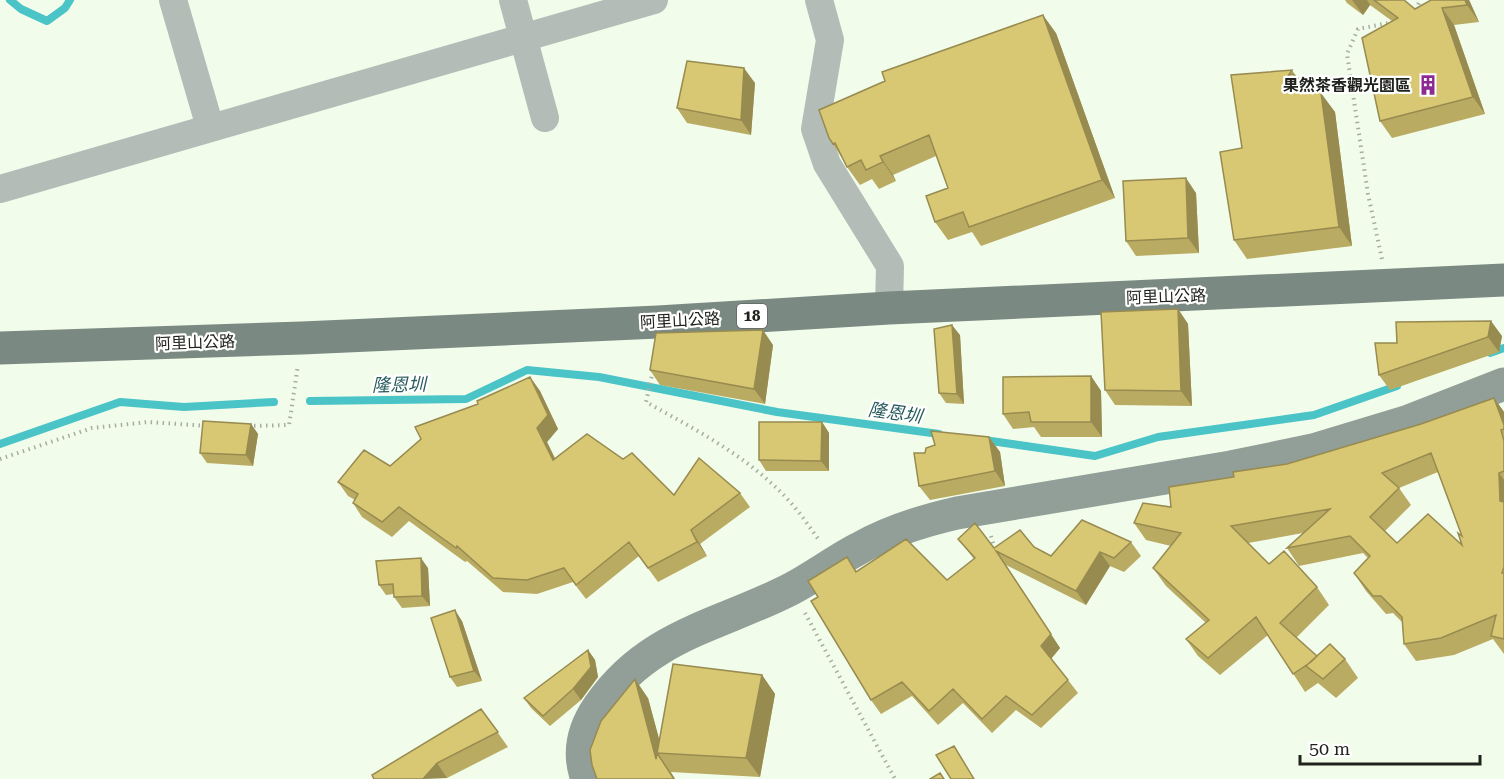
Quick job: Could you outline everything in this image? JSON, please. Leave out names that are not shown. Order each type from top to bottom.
[{"type":"main road","name":"阿里山公路","points":[[0,348],[302,338],[658,322],[889,308],[1504,280]]},
{"type":"street","points":[[173,0],[210,128]]},
{"type":"street","points":[[513,0],[545,118]]},
{"type":"street","points":[[0,189],[654,0]]},
{"type":"street","points":[[819,0],[830,40],[815,129],[827,164],[890,266],[889,308]]},
{"type":"street","points":[[587,779],[582,766],[583,738],[595,712],[608,693],[640,662],[672,640],[791,589],[880,537],[931,519],[1272,460],[1313,450],[1409,421],[1504,384]]},
{"type":"path","points":[[1413,18],[1420,0]]},
{"type":"path","points":[[1388,286],[1368,194],[1347,54],[1358,29],[1402,20]]},
{"type":"path","points":[[242,426],[289,425],[302,338]]},
{"type":"path","points":[[654,369],[646,402],[722,444],[763,476],[791,502],[835,562]]},
{"type":"path","points":[[0,459],[92,428],[148,422],[219,427]]},
{"type":"path","points":[[984,509],[999,563]]},
{"type":"path","points":[[791,589],[895,779]]},
{"type":"building","name":"果然茶香觀光園區","points":[[1374,0],[1404,0],[1415,9],[1431,0],[1465,0],[1467,5],[1442,8],[1473,97],[1380,121],[1362,38],[1398,18]]},
{"type":"building","points":[[1043,15],[1102,180],[969,227],[963,212],[935,222],[926,196],[948,188],[929,135],[880,156],[883,162],[866,170],[861,160],[847,167],[835,143],[833,144],[829,138],[819,110],[885,81],[882,72]]},
{"type":"building","points":[[687,61],[744,68],[741,120],[677,108]]},
{"type":"building","points":[[1292,70],[1288,76],[1292,74],[1321,93],[1339,227],[1234,240],[1220,152],[1242,148],[1231,75]]},
{"type":"building","points":[[1186,178],[1188,238],[1126,241],[1123,181]]},
{"type":"building","points":[[1178,309],[1181,391],[1105,390],[1101,312]]},
{"type":"building","points":[[1491,321],[1488,337],[1379,375],[1375,343],[1397,343],[1396,322]]},
{"type":"building","points":[[952,325],[957,394],[939,393],[934,329]]},
{"type":"building","points":[[763,330],[754,389],[650,370],[656,333]]},
{"type":"building","points":[[1091,376],[1091,422],[1031,422],[1029,412],[1003,414],[1003,377]]},
{"type":"building","points":[[530,377],[548,415],[537,428],[553,460],[587,434],[623,459],[632,453],[674,495],[699,458],[740,493],[691,530],[697,542],[648,568],[629,542],[576,585],[564,568],[527,580],[493,578],[457,546],[456,548],[399,507],[382,522],[353,503],[358,494],[338,482],[364,450],[390,466],[421,439],[415,427],[478,404],[477,401]]},
{"type":"building","points":[[1494,398],[1504,425],[1504,429],[1501,430],[1504,441],[1504,471],[1499,473],[1500,501],[1504,502],[1504,567],[1502,573],[1504,573],[1504,639],[1491,636],[1496,615],[1441,638],[1404,644],[1402,617],[1381,596],[1373,596],[1354,573],[1370,556],[1350,536],[1287,548],[1330,509],[1231,526],[1269,564],[1284,551],[1317,587],[1280,623],[1317,656],[1311,662],[1293,674],[1256,617],[1208,658],[1186,639],[1209,620],[1153,568],[1181,533],[1134,523],[1143,503],[1171,507],[1169,487],[1234,477],[1233,472],[1287,464],[1421,424]],"holes":[[[1431,453],[1462,536],[1458,533],[1462,545],[1428,514],[1397,543],[1370,517],[1399,488],[1382,473]]]},
{"type":"building","points":[[203,421],[251,424],[246,455],[200,453]]},
{"type":"building","points":[[759,422],[822,422],[821,461],[759,460]]},
{"type":"building","points":[[931,431],[989,437],[995,471],[919,486],[914,453],[925,453],[926,448],[935,445]]},
{"type":"building","points":[[1082,520],[1131,542],[1114,558],[1100,552],[1076,591],[996,551],[1051,634],[1041,646],[1068,680],[1032,715],[1006,696],[982,719],[953,689],[929,711],[902,682],[871,700],[811,601],[818,597],[808,581],[847,557],[856,572],[906,539],[947,580],[975,558],[958,539],[975,523],[994,548],[1020,530],[1034,547],[1051,556]]},
{"type":"building","points":[[421,558],[422,596],[394,597],[393,584],[379,585],[376,561]]},
{"type":"building","points":[[455,610],[474,671],[450,677],[431,618]]},
{"type":"building","points":[[1330,644],[1345,659],[1323,679],[1306,666]]},
{"type":"building","points":[[588,650],[591,667],[573,689],[543,716],[524,698]]},
{"type":"building","points":[[673,664],[762,675],[746,758],[657,753]]},
{"type":"building","points":[[635,679],[656,759],[657,753],[674,779],[597,779],[592,765],[590,750],[601,721]]},
{"type":"building","points":[[481,709],[498,732],[437,763],[423,779],[374,779],[372,775]]},
{"type":"building","points":[[954,746],[974,779],[951,779],[936,755]]},
{"type":"building","points":[[940,773],[944,779],[930,779]]},
{"type":"waterway","points":[[10,0],[21,9],[47,21],[65,8],[70,0]]},
{"type":"waterway","name":"隆恩圳","points":[[1490,353],[1504,348]]},
{"type":"waterway","name":"隆恩圳","points":[[310,401],[466,399],[527,370],[599,377],[777,412],[939,434]]},
{"type":"waterway","name":"隆恩圳","points":[[984,440],[1095,456],[1158,437],[1314,415],[1397,386]]},
{"type":"waterway","name":"隆恩圳","points":[[0,444],[120,402],[184,407],[274,402]]},
{"type":"place","name":"果然茶香觀光園區","points":[[1428,85]]}]
